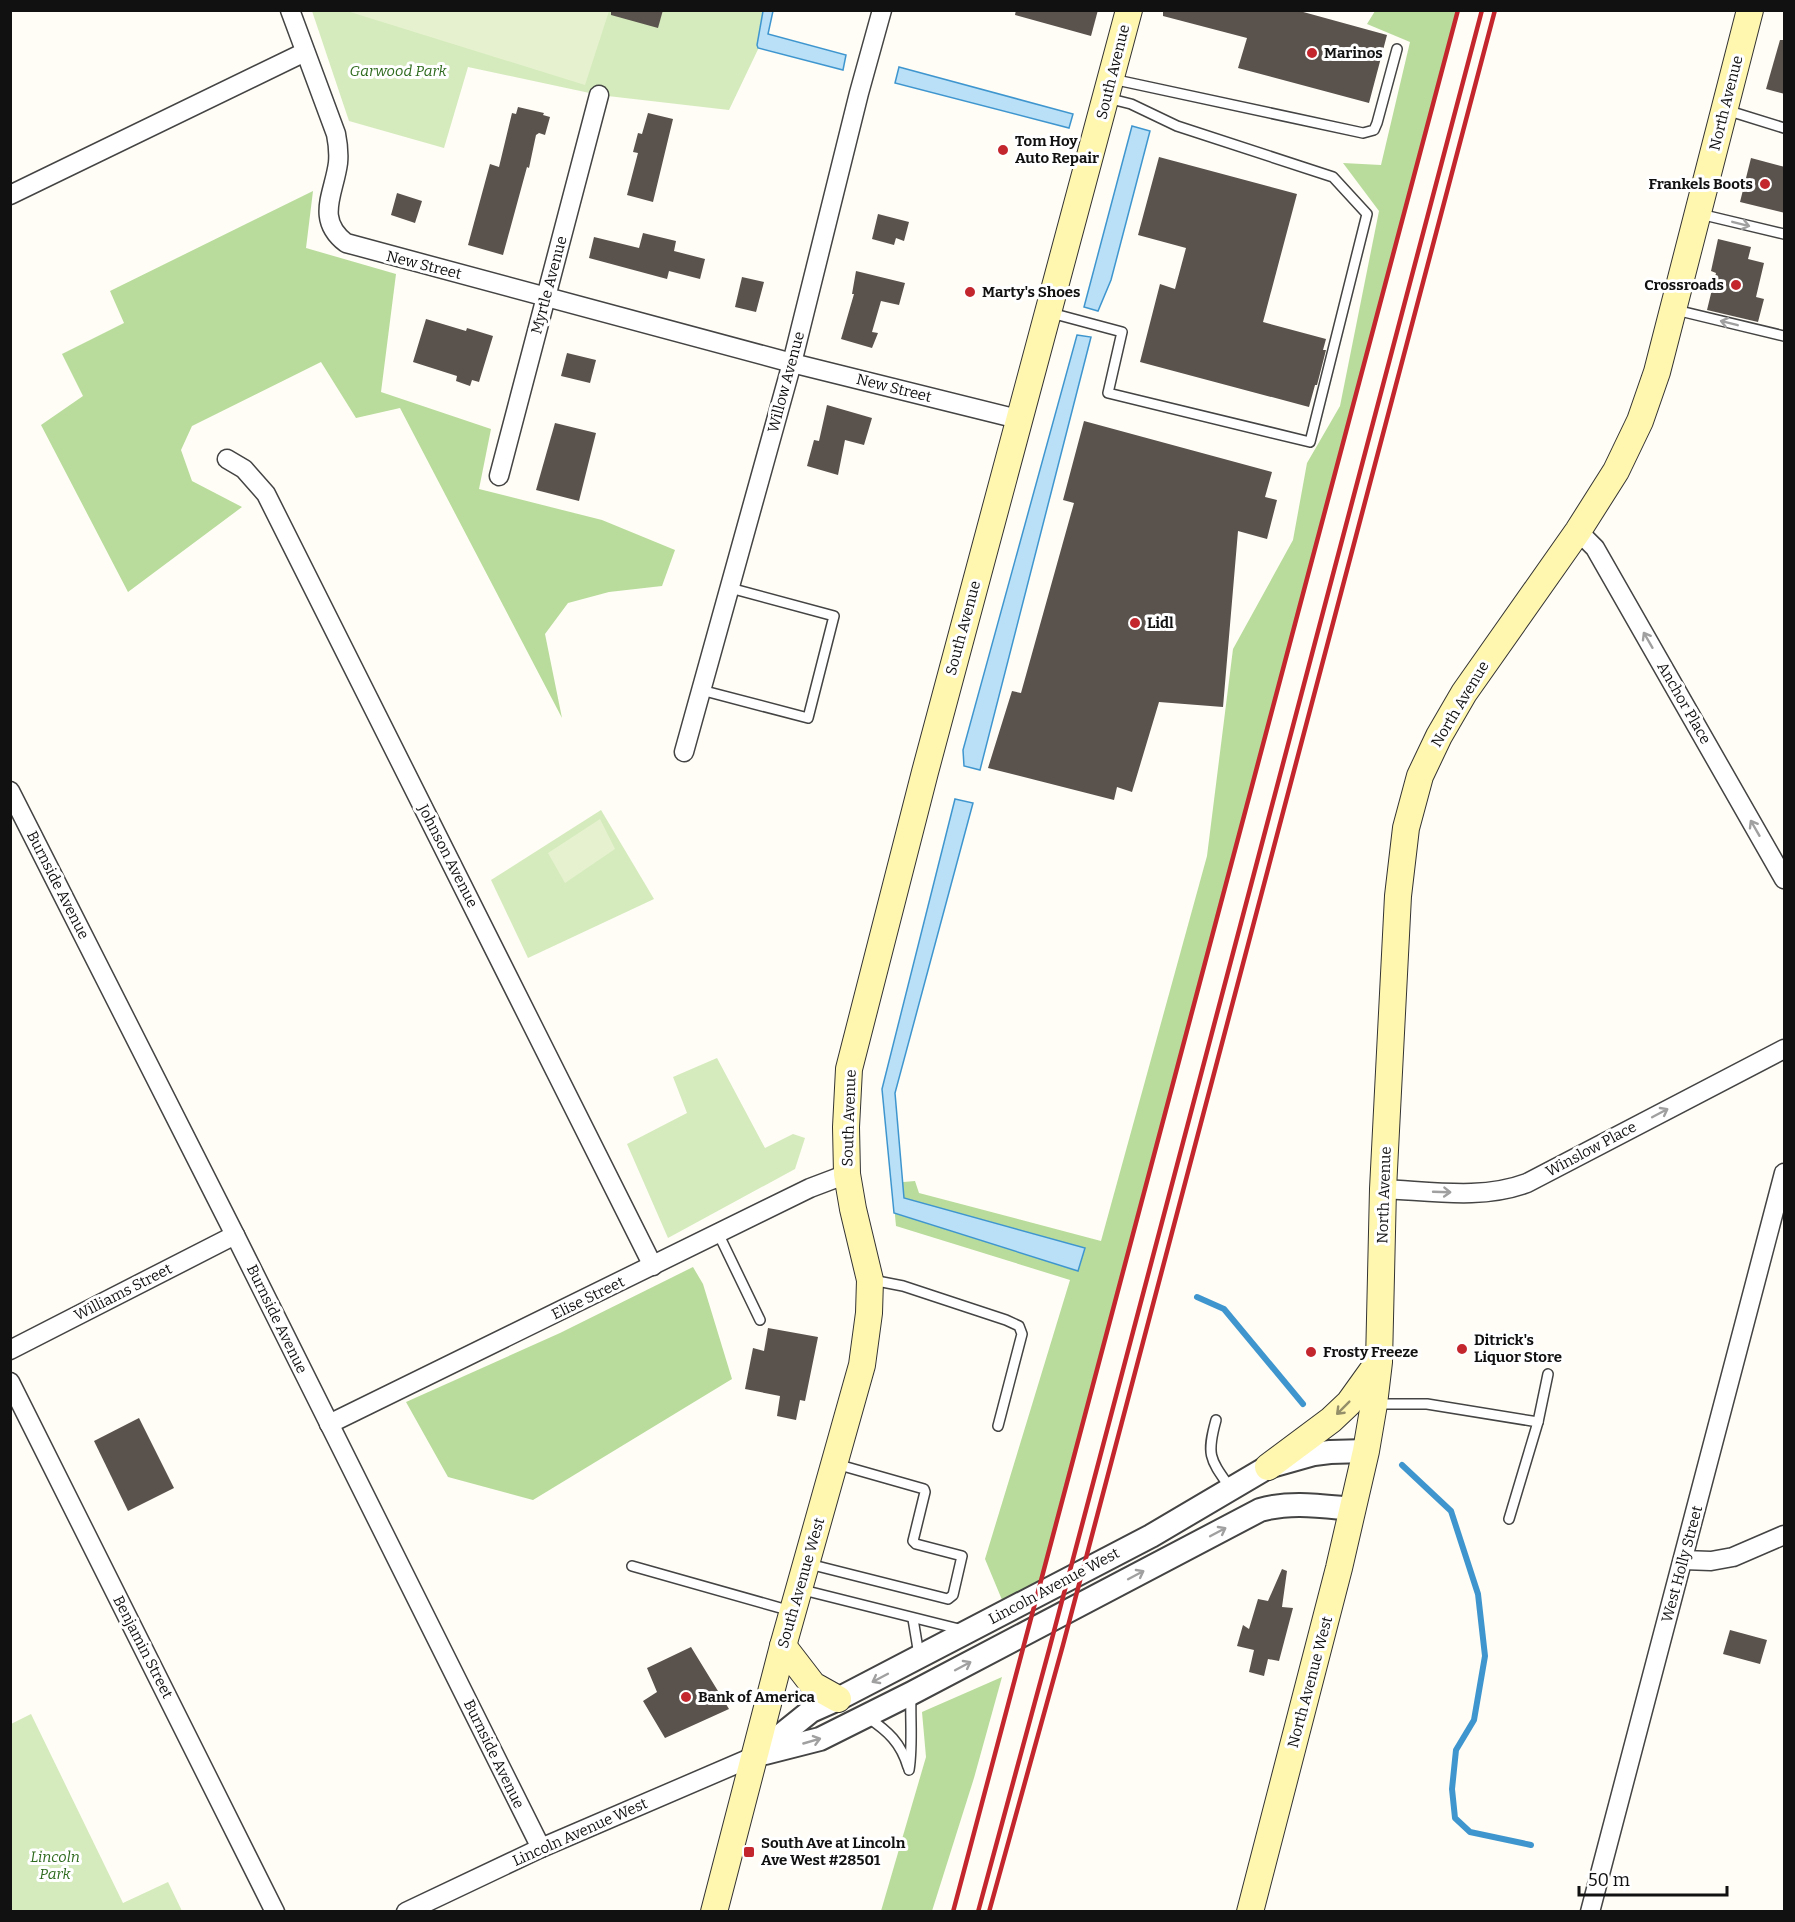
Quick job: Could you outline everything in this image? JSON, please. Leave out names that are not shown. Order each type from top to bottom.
[{"type":"main road","name":"South Avenue","points":[[864,1252],[853,1209],[848,1174],[846,1127],[849,1069],[1018,419],[1129,10]]},
{"type":"main road","name":"North Avenue","points":[[1366,1451],[1379,1362],[1383,1189],[1398,896],[1406,828],[1420,777],[1438,735],[1464,693],[1578,531],[1616,471],[1640,421],[1657,372],[1750,10]]},
{"type":"main road","name":"South Avenue West","points":[[714,1911],[783,1646],[862,1365],[869,1313],[870,1280],[864,1252]]},
{"type":"main road","points":[[1268,1467],[1331,1420],[1349,1403],[1379,1362]]},
{"type":"main road","name":"North Avenue West","points":[[1250,1911],[1366,1451]]},
{"type":"main road","points":[[783,1646],[813,1685],[838,1699]]},
{"type":"street","points":[[10,195],[306,52],[290,10]]},
{"type":"street","name":"Willow Avenue","points":[[684,752],[792,363],[882,10]]},
{"type":"street","name":"New Street","points":[[306,52],[339,147],[338,164],[328,203],[328,216],[337,237],[346,243],[365,250],[546,296],[792,363],[1018,419]]},
{"type":"street","name":"Myrtle Avenue","points":[[499,476],[599,95]]},
{"type":"street","name":"Johnson Avenue","points":[[227,459],[244,469],[266,494],[653,1266]]},
{"type":"street","name":"Anchor Place","points":[[1578,531],[1595,548],[1785,879]]},
{"type":"street","name":"Burnside Avenue","points":[[10,791],[541,1848]]},
{"type":"street","name":"Winslow Place","points":[[1383,1189],[1482,1193],[1510,1189],[1527,1183],[1785,1049]]},
{"type":"street","name":"West Holly Street","points":[[1590,1911],[1683,1560],[1779,1214],[1785,1173]]},
{"type":"street","name":"Elise Street","points":[[329,1424],[810,1188],[848,1174]]},
{"type":"street","name":"Williams Street","points":[[10,1350],[235,1235]]},
{"type":"street","name":"Benjamin Street","points":[[10,1382],[275,1911]]},
{"type":"street","name":"Lincoln Avenue West","points":[[755,1756],[811,1711],[1150,1536],[1268,1467],[1330,1452],[1366,1451]]},
{"type":"street","name":"Lincoln Avenue West","points":[[406,1911],[541,1848],[755,1756],[820,1739],[1260,1510],[1295,1504],[1353,1509]]},
{"type":"street","points":[[1683,1560],[1711,1561],[1733,1557],[1785,1535]]},
{"type":"lane","points":[[1109,88],[1363,133],[1374,130],[1377,123],[1397,49]]},
{"type":"lane","points":[[1048,312],[1122,332],[1108,393],[1310,442],[1367,214],[1333,177],[1177,126],[1131,104],[1109,88]]},
{"type":"lane","points":[[1724,110],[1785,128]]},
{"type":"lane","points":[[1698,213],[1785,234]]},
{"type":"lane","points":[[1673,309],[1785,336]]},
{"type":"lane","points":[[701,690],[808,718],[834,616],[730,588]]},
{"type":"lane","points":[[718,1233],[760,1320]]},
{"type":"lane","points":[[870,1280],[903,1286],[1019,1326],[1022,1334],[998,1426]]},
{"type":"lane","points":[[1509,1519],[1538,1422],[1548,1374]]},
{"type":"lane","points":[[1374,1404],[1427,1404],[1538,1422]]},
{"type":"lane","points":[[1216,1420],[1210,1444],[1214,1464],[1231,1489]]},
{"type":"lane","points":[[806,1563],[948,1599],[953,1595],[962,1556],[916,1544],[912,1538],[924,1489],[834,1464]]},
{"type":"lane","points":[[632,1566],[796,1600],[913,1618],[969,1631]]},
{"type":"lane","points":[[913,1618],[919,1657]]},
{"type":"lane","points":[[866,1716],[895,1738],[909,1770],[911,1755],[909,1722],[912,1693]]},
{"type":"green space","points":[[609,10],[585,85],[347,11]]},
{"type":"green space","name":"Garwood Park","points":[[312,11],[768,11],[762,41],[729,110],[599,95],[468,67],[444,148],[349,121]]},
{"type":"green space","points":[[1375,11],[1458,11],[1036,1599],[1005,1607],[985,1559],[1070,1280],[896,1226],[892,1183],[915,1181],[919,1193],[1101,1241],[1207,856],[1233,649],[1293,540],[1307,463],[1340,406],[1379,211],[1343,163],[1381,165],[1410,42],[1367,24]]},
{"type":"green space","points":[[313,191],[306,248],[396,274],[381,392],[491,429],[479,489],[602,520],[675,550],[662,586],[609,592],[568,603],[545,634],[562,718],[400,408],[356,418],[321,362],[192,426],[181,450],[192,481],[242,507],[128,592],[41,425],[83,396],[62,354],[124,323],[110,291]]},
{"type":"green space","points":[[601,810],[654,899],[528,958],[491,880]]},
{"type":"green space","points":[[600,819],[615,849],[565,883],[548,853]]},
{"type":"green space","points":[[717,1058],[765,1148],[793,1134],[805,1138],[795,1169],[668,1238],[627,1144],[687,1113],[673,1077]]},
{"type":"green space","points":[[693,1267],[703,1284],[732,1379],[533,1500],[448,1477],[406,1402],[560,1333]]},
{"type":"green space","points":[[1002,1677],[974,1778],[932,1911],[881,1911],[926,1757],[922,1712]]},
{"type":"green space","name":"Lincoln Park","points":[[31,1714],[123,1903],[168,1882],[182,1911],[11,1911],[11,1724]]},
{"type":"water","points":[[763,11],[773,11],[768,34],[846,55],[843,70],[758,48]]},
{"type":"water","points":[[899,67],[1073,114],[1069,128],[895,83]]},
{"type":"water","points":[[1132,126],[1150,131],[1111,280],[1098,311],[1084,307]]},
{"type":"water","points":[[1077,335],[1091,337],[980,770],[964,766],[963,750]]},
{"type":"water","points":[[955,799],[973,803],[895,1093],[904,1198],[1085,1248],[1078,1271],[894,1213],[882,1089]]},
{"type":"building","points":[[611,10],[663,10],[658,28],[611,15]]},
{"type":"building","points":[[1016,10],[1098,10],[1091,36],[1015,15]]},
{"type":"building","name":"Marinos","points":[[1163,10],[1296,10],[1387,35],[1369,103],[1238,68],[1247,38],[1163,16]]},
{"type":"building","points":[[1780,40],[1785,40],[1785,94],[1766,89]]},
{"type":"building","points":[[518,107],[544,113],[543,115],[550,117],[545,135],[539,133],[536,135],[529,168],[527,167],[503,255],[468,245],[490,164],[499,167],[512,113],[516,114]]},
{"type":"building","points":[[648,113],[673,119],[653,202],[627,195],[638,153],[633,152],[638,133],[642,134]]},
{"type":"building","points":[[1159,157],[1297,194],[1263,322],[1326,339],[1323,350],[1326,350],[1309,407],[1140,362],[1160,284],[1175,289],[1186,248],[1138,235]]},
{"type":"building","name":"Frankels Boots","points":[[1751,158],[1785,167],[1785,213],[1740,202]]},
{"type":"building","points":[[397,193],[422,201],[415,223],[391,215]]},
{"type":"building","points":[[878,214],[909,222],[904,241],[896,238],[894,245],[872,239]]},
{"type":"building","points":[[643,233],[676,241],[674,251],[705,259],[700,279],[669,271],[667,279],[589,258],[594,237],[639,248]]},
{"type":"building","name":"Crossroads","points":[[1718,239],[1751,247],[1748,259],[1764,263],[1756,297],[1764,299],[1758,322],[1707,310],[1716,273],[1711,271]]},
{"type":"building","points":[[856,271],[905,283],[899,305],[881,301],[872,332],[878,333],[872,348],[841,339],[854,294],[852,294]]},
{"type":"building","points":[[742,277],[764,282],[756,312],[735,307]]},
{"type":"building","points":[[426,319],[493,336],[479,382],[472,380],[470,386],[456,381],[457,376],[413,362]]},
{"type":"building","points":[[567,353],[596,360],[590,383],[561,376]]},
{"type":"building","points":[[827,405],[872,418],[864,445],[845,440],[838,475],[807,466],[814,440],[819,441]]},
{"type":"building","name":"Lidl","points":[[1084,421],[1272,472],[1265,497],[1277,500],[1267,539],[1238,531],[1223,707],[1159,702],[1132,792],[1117,787],[1114,800],[988,768],[1012,691],[1021,693],[1074,503],[1063,500]]},
{"type":"building","points":[[555,423],[596,433],[579,501],[536,490]]},
{"type":"building","points":[[768,1328],[818,1337],[805,1401],[800,1400],[796,1420],[777,1416],[780,1396],[745,1389],[753,1348],[764,1351]]},
{"type":"building","points":[[139,1418],[174,1488],[128,1511],[94,1441]]},
{"type":"building","points":[[1282,1569],[1287,1571],[1282,1607],[1293,1608],[1279,1661],[1268,1659],[1264,1676],[1249,1672],[1254,1650],[1237,1646],[1243,1625],[1249,1629],[1258,1599],[1268,1601]]},
{"type":"building","points":[[1730,1630],[1767,1640],[1760,1664],[1723,1654]]},
{"type":"building","name":"Bank of America","points":[[691,1647],[729,1709],[665,1738],[643,1701],[657,1692],[647,1668]]},
{"type":"waterway","points":[[1197,1297],[1224,1309],[1303,1404]]},
{"type":"waterway","points":[[1402,1465],[1451,1511],[1478,1594],[1485,1656],[1474,1720],[1456,1750],[1452,1789],[1455,1818],[1470,1832],[1531,1845]]},
{"type":"railway","points":[[953,1912],[1458,10]]},
{"type":"railway","points":[[978,1912],[1482,10]]},
{"type":"railway","points":[[989,1912],[1063,1645],[1495,10]]},
{"type":"place","name":"Marinos","points":[[1312,53]]},
{"type":"place","name":"Tom Hoy Auto Repair","points":[[1003,150]]},
{"type":"place","name":"Frankels Boots","points":[[1765,184]]},
{"type":"place","name":"Crossroads","points":[[1736,285]]},
{"type":"place","name":"Marty's Shoes","points":[[970,292]]},
{"type":"place","name":"Lidl","points":[[1135,623]]},
{"type":"place","name":"Ditrick's Liquor Store","points":[[1462,1349]]},
{"type":"place","name":"Frosty Freeze","points":[[1311,1352]]},
{"type":"place","name":"Bank of America","points":[[686,1697]]},
{"type":"place","name":"South Ave at Lincoln Ave West #28501","points":[[749,1852]]}]
